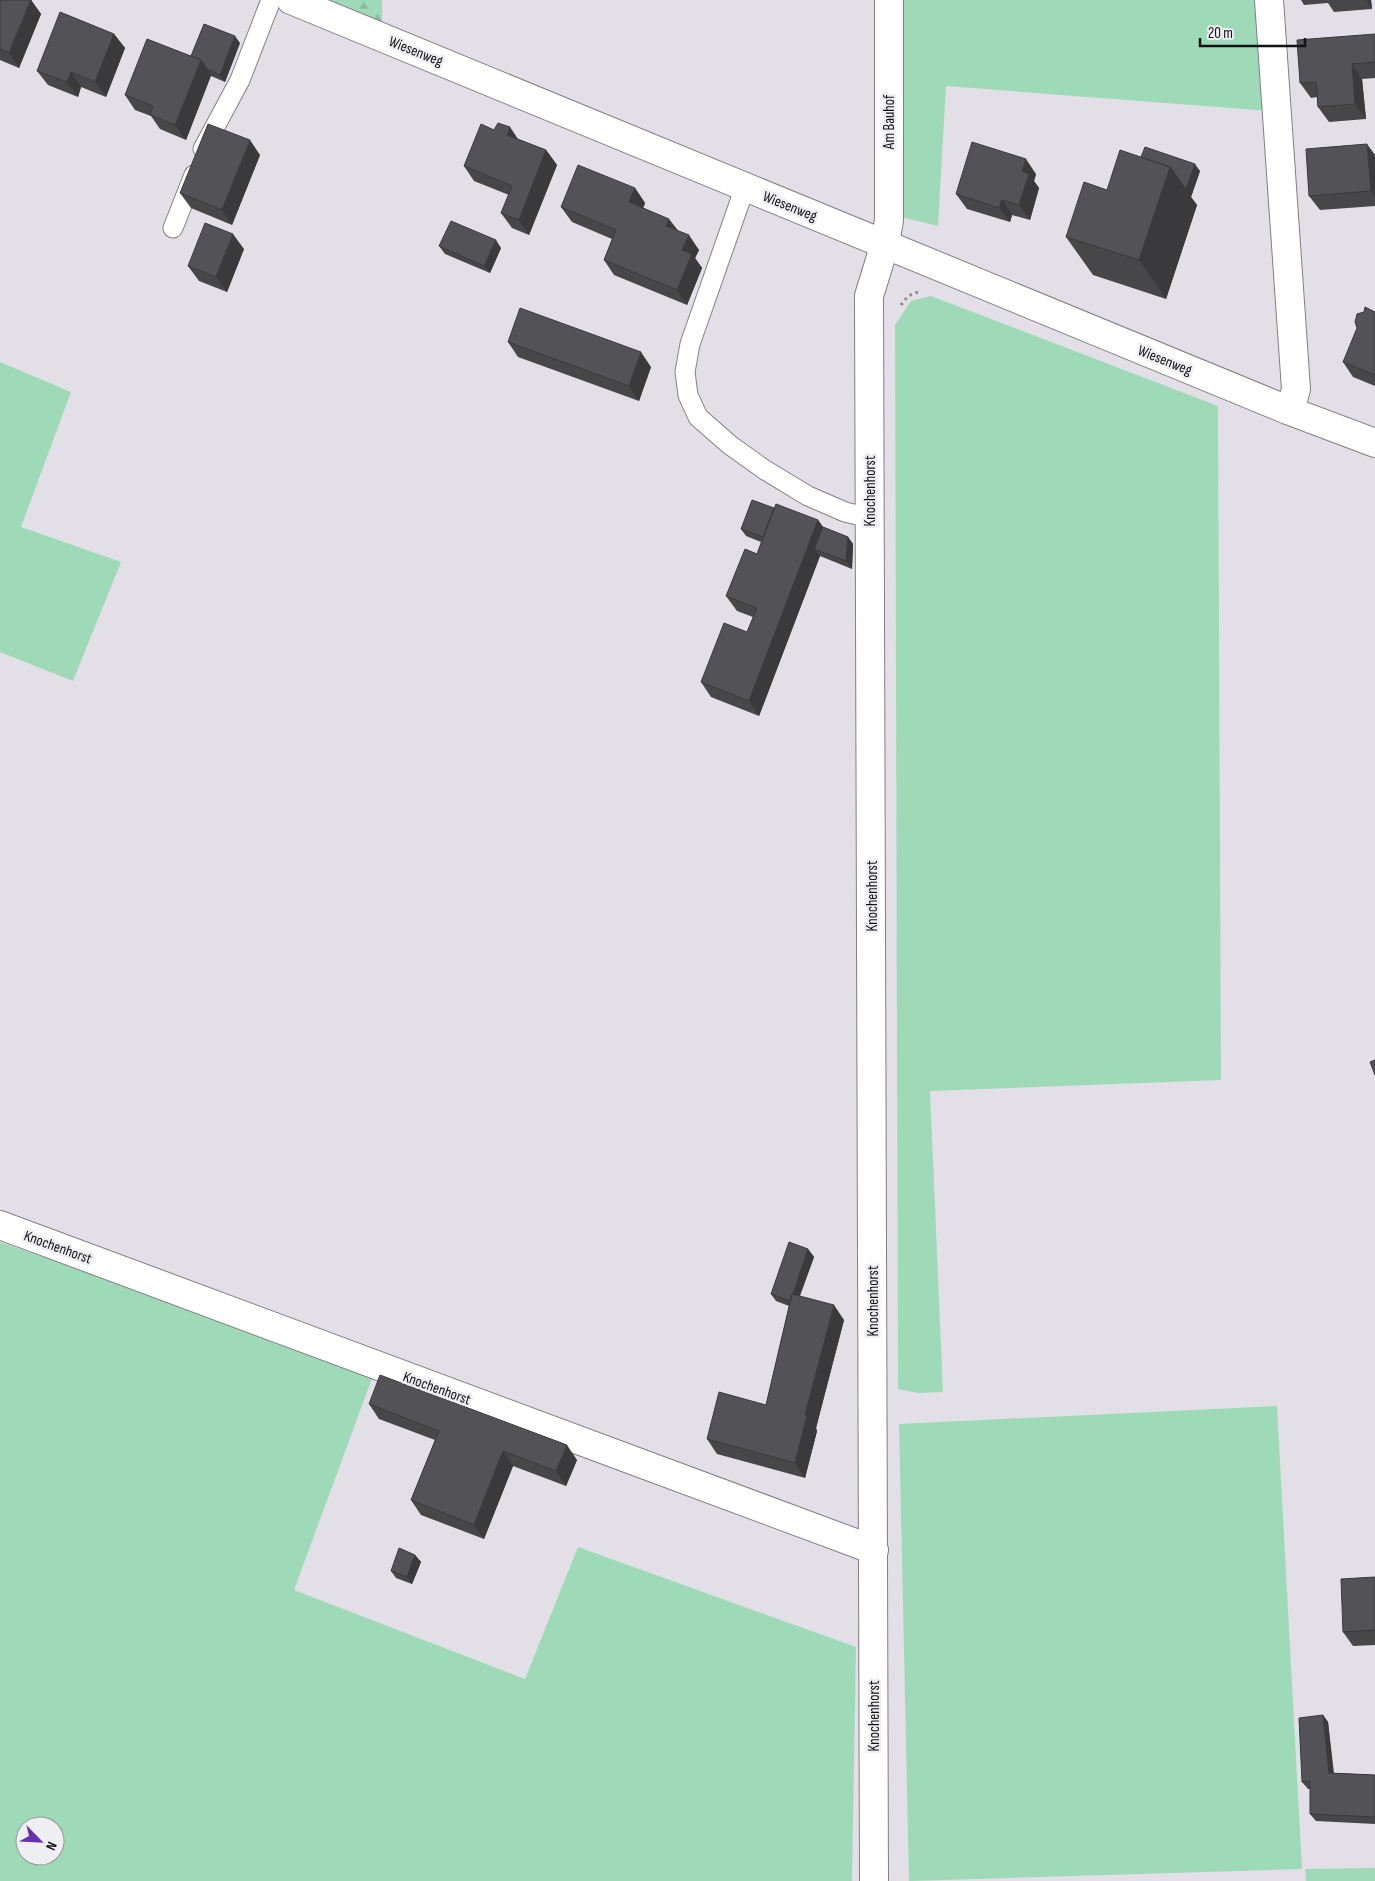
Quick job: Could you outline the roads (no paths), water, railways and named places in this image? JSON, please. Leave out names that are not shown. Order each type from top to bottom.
[{"type":"street","name":"Wiesenweg","points":[[291,0],[1290,411],[1375,442]]},
{"type":"street","name":"Am Bauhof","points":[[885,244],[889,220],[889,0]]},
{"type":"street","points":[[1268,0],[1296,389],[1290,411]]},
{"type":"street","name":"Knochenhorst","points":[[874,1881],[870,296],[885,244]]},
{"type":"street","name":"Knochenhorst","points":[[0,1225],[874,1550]]},
{"type":"lane","points":[[173,228],[206,142],[240,80],[271,0]]},
{"type":"lane","points":[[745,187],[690,344],[685,372],[688,395],[698,417],[730,445],[765,470],[808,496],[845,512],[870,518]]}]
